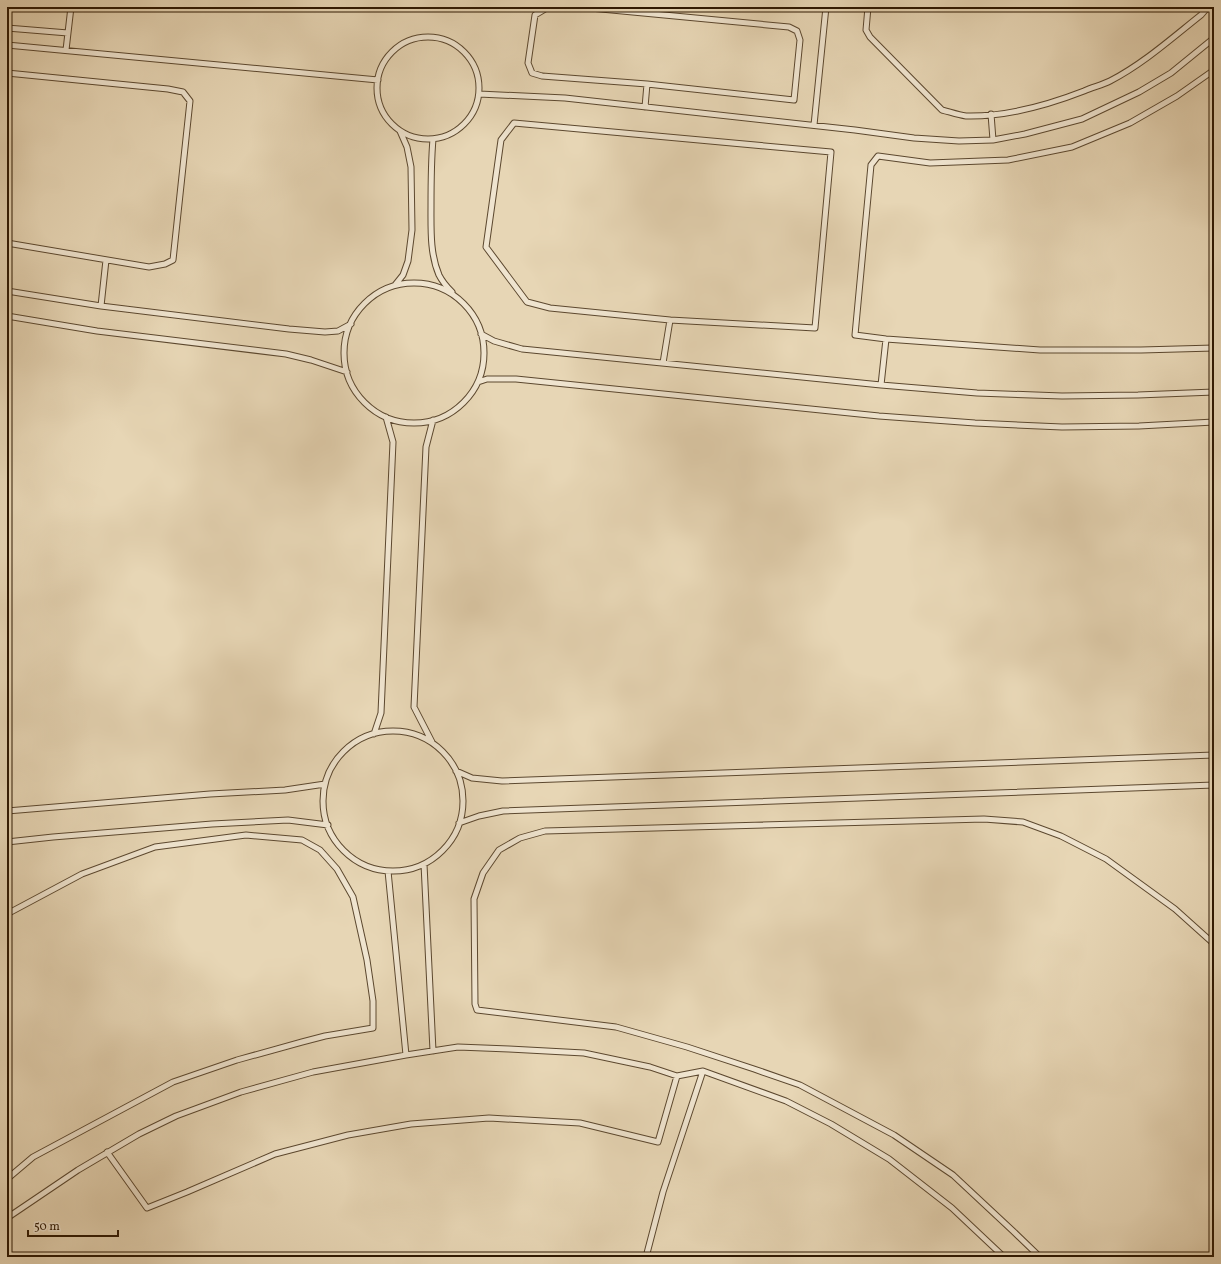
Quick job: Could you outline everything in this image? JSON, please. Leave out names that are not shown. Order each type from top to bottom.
[{"type":"lane","points":[[66,50],[71,7]]},
{"type":"lane","points":[[551,7],[535,15],[528,63],[532,73],[542,76],[647,84],[794,100],[800,40],[797,31],[789,27],[580,7]]},
{"type":"lane","points":[[814,125],[826,7]]},
{"type":"lane","points":[[868,7],[866,30],[870,37],[942,110],[966,116],[1027,109],[1068,97],[1110,81],[1144,60],[1201,15],[1208,7]]},
{"type":"lane","points":[[7,28],[68,33]]},
{"type":"lane","points":[[395,285],[402,276],[408,261],[412,230],[411,167],[407,147],[400,131],[387,118],[382,110],[377,93],[378,80],[386,59],[398,47],[414,39],[432,37],[449,41],[457,46],[466,55],[474,66],[477,74],[479,94],[474,109],[465,124],[450,134],[433,139],[416,138],[400,131]]},
{"type":"lane","points":[[479,94],[564,98],[814,125],[914,138],[959,141],[993,140],[1025,134],[1082,119],[1132,96],[1171,73],[1214,38]]},
{"type":"lane","points":[[7,45],[378,80]]},
{"type":"lane","points":[[1214,70],[1177,96],[1130,123],[1072,147],[1008,160],[930,163],[878,156],[871,165],[855,335],[886,339],[1040,350],[1214,348]]},
{"type":"lane","points":[[7,73],[168,89],[183,92],[190,101],[173,260],[165,264],[149,267],[7,243]]},
{"type":"lane","points":[[645,107],[647,84]]},
{"type":"lane","points":[[991,114],[993,140]]},
{"type":"lane","points":[[514,123],[831,152],[816,328],[670,320],[550,308],[527,302],[486,247],[501,140],[514,123]]},
{"type":"lane","points":[[433,139],[431,161],[433,258],[440,276],[453,295]]},
{"type":"lane","points":[[101,306],[106,260]]},
{"type":"lane","points":[[419,283],[431,285],[453,295],[471,312],[477,322],[484,346],[482,370],[478,382],[472,392],[455,410],[445,416],[421,423],[397,421],[375,411],[358,394],[347,372],[345,348],[347,336],[357,313],[369,300],[395,285],[419,283]]},
{"type":"lane","points":[[7,291],[101,306],[289,329],[338,331],[351,324]]},
{"type":"lane","points":[[7,316],[97,331],[286,354],[311,360],[347,372]]},
{"type":"lane","points":[[663,363],[670,320]]},
{"type":"lane","points":[[481,334],[494,341],[522,349],[881,385],[1062,396],[1138,396],[1214,392]]},
{"type":"lane","points":[[881,385],[886,339]]},
{"type":"lane","points":[[478,382],[487,379],[516,379],[879,416],[975,423],[1069,427],[1139,426],[1214,422]]},
{"type":"lane","points":[[374,734],[380,713],[393,442],[386,417]]},
{"type":"lane","points":[[432,743],[414,706],[426,447],[434,420]]},
{"type":"lane","points":[[398,731],[410,733],[432,743],[442,751],[456,771],[460,782],[463,806],[459,823],[451,841],[434,858],[412,869],[388,871],[376,869],[364,865],[354,859],[336,842],[328,825],[324,808],[325,784],[332,767],[343,752],[362,738],[374,734],[398,731]]},
{"type":"lane","points":[[456,771],[472,778],[502,781],[1214,755]]},
{"type":"lane","points":[[7,811],[285,790],[325,784]]},
{"type":"lane","points":[[459,823],[479,816],[503,811],[1214,785]]},
{"type":"lane","points":[[1040,1257],[953,1175],[894,1135],[800,1085],[687,1047],[616,1027],[477,1010],[475,1004],[474,899],[483,873],[499,850],[520,838],[545,831],[988,818],[1023,822],[1061,836],[1106,859],[1175,909],[1214,944]]},
{"type":"lane","points":[[7,842],[205,825],[288,820],[328,825]]},
{"type":"lane","points":[[7,914],[82,874],[155,847],[246,836],[302,840],[320,850],[337,869],[353,897],[367,960],[372,1001],[373,1028],[310,1040],[237,1060],[174,1082],[33,1157],[7,1179]]},
{"type":"lane","points":[[424,864],[433,1051]]},
{"type":"lane","points":[[388,871],[406,1055]]},
{"type":"lane","points":[[7,1218],[78,1170],[139,1134],[176,1116],[241,1092],[313,1072],[406,1055],[458,1047],[517,1049],[584,1053],[650,1067],[677,1076],[704,1071],[786,1101],[830,1124],[889,1159],[952,1208],[1004,1257]]},
{"type":"lane","points":[[646,1257],[663,1192],[704,1071]]},
{"type":"lane","points":[[107,1152],[147,1208],[275,1154],[348,1135],[411,1124],[489,1118],[580,1123],[658,1142],[677,1076]]}]
